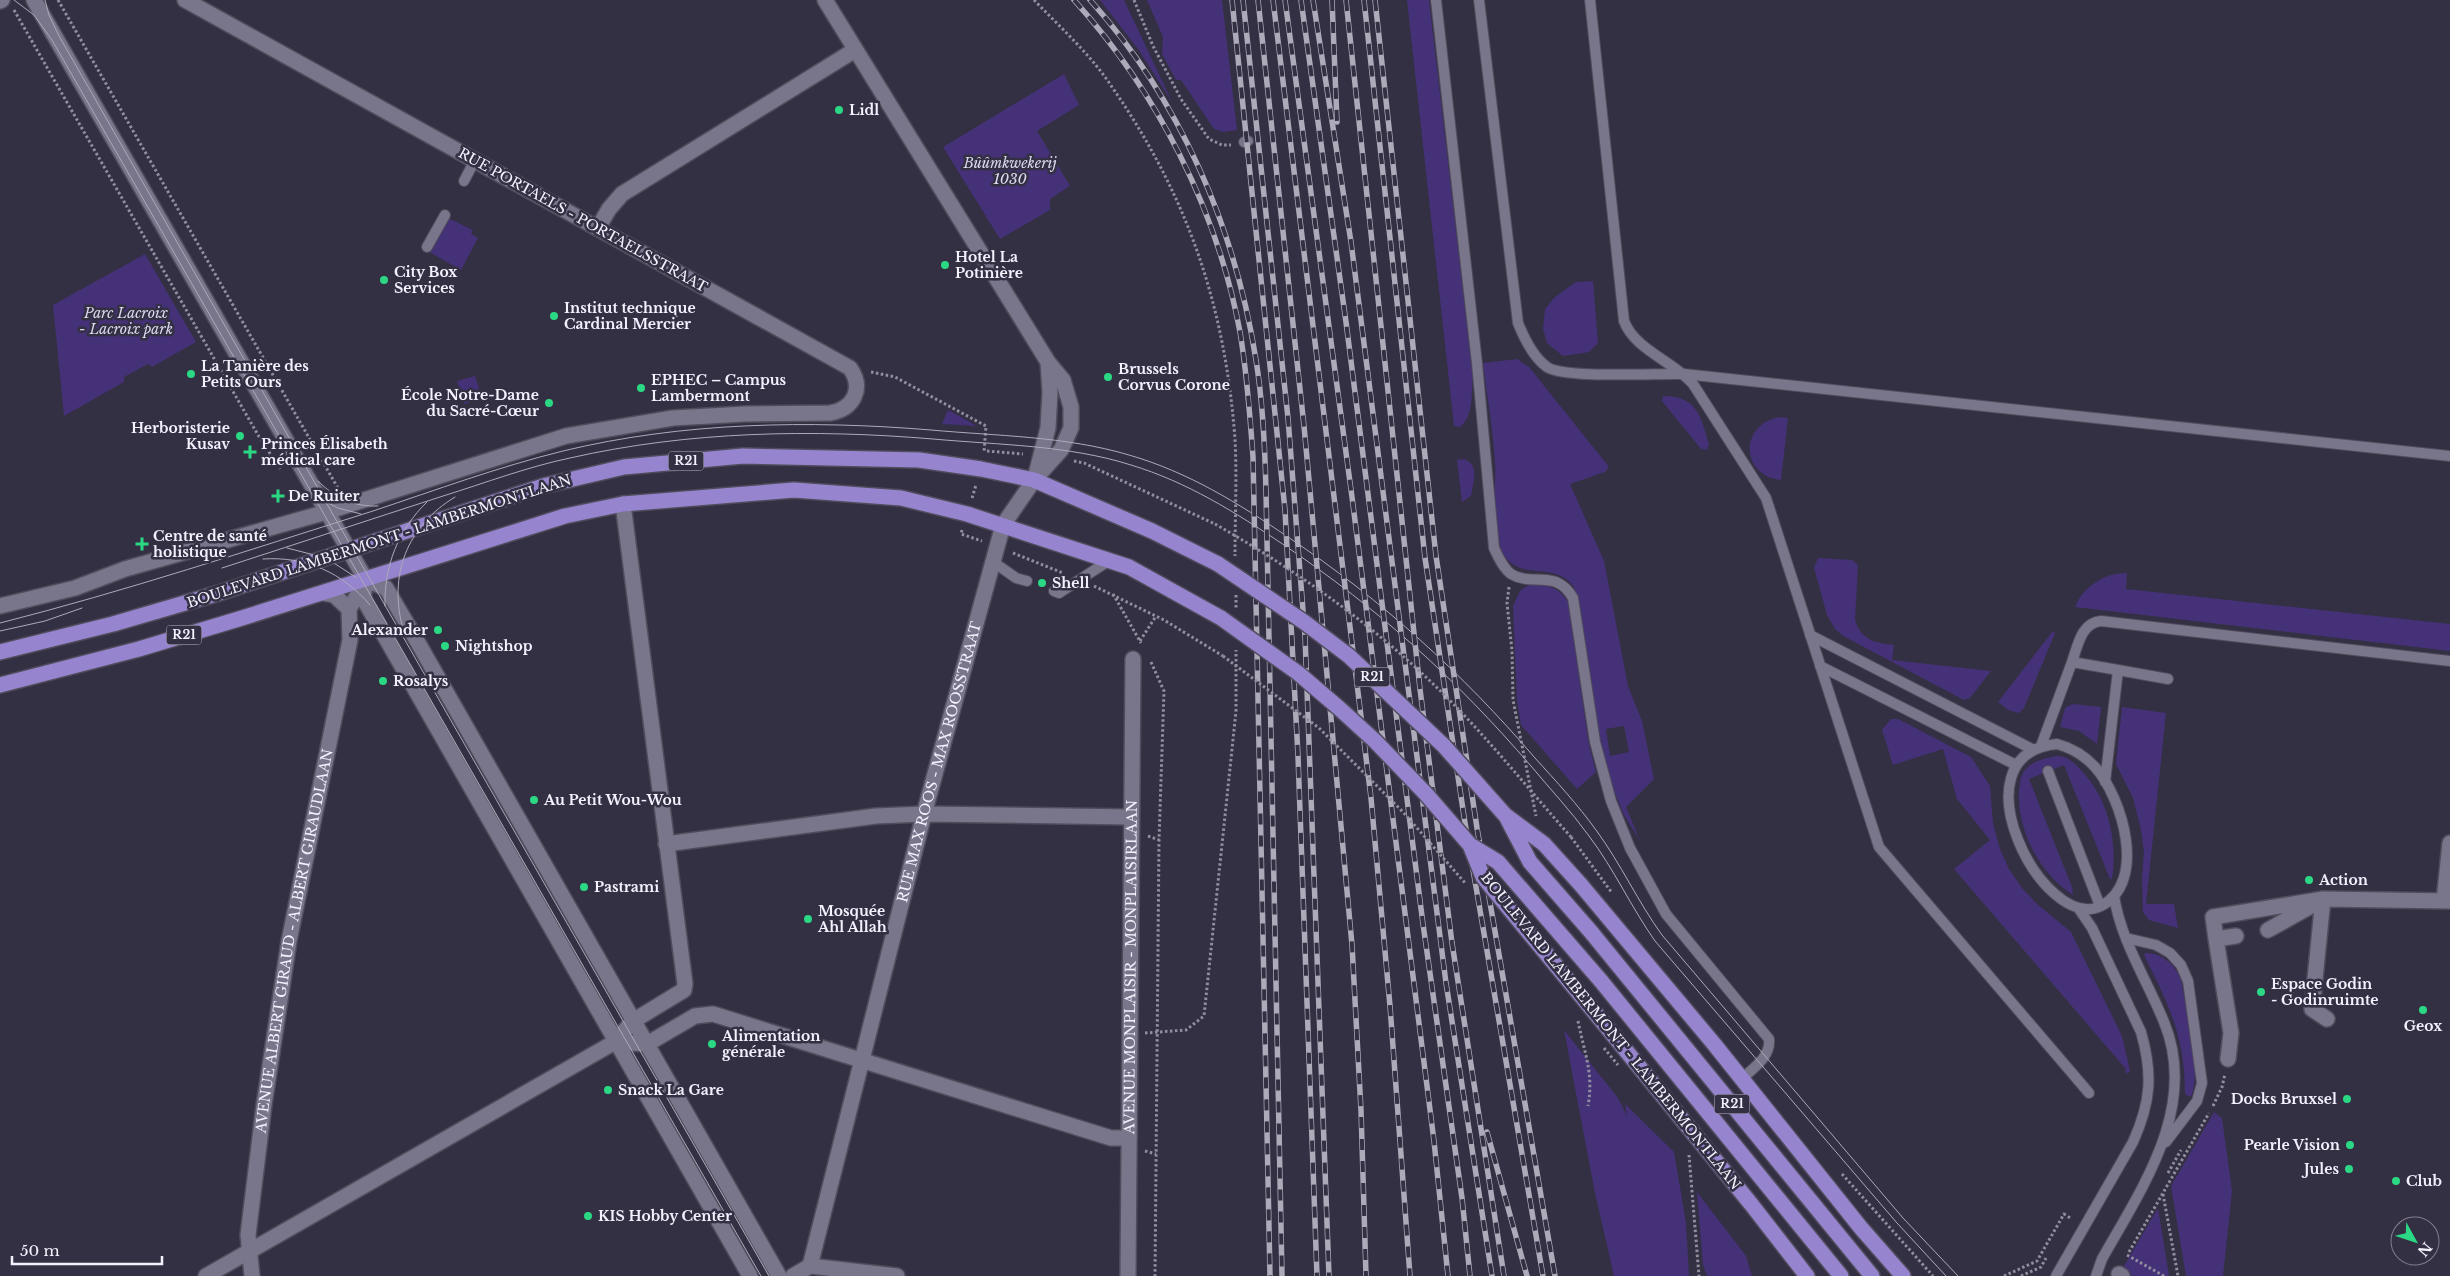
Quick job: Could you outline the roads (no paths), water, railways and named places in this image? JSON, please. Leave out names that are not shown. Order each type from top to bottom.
[{"type":"main road","name":"BOULEVARD LAMBERMONT - LAMBERMONTLAAN","points":[[0,652],[122,621],[349,551],[543,486],[624,468],[743,456],[919,460],[981,469],[1034,480],[1152,531],[1218,564],[1304,622],[1349,656],[1444,746],[1505,815],[1544,844],[1581,885],[1742,1079],[1861,1228],[1904,1276]]},
{"type":"main road","name":"BOULEVARD LAMBERMONT - LAMBERMONTLAAN","points":[[0,685],[139,649],[323,594],[565,516],[623,504],[794,490],[902,498],[1002,525],[1110,560],[1228,616],[1354,722],[1426,794],[1470,845],[1483,877],[1751,1204],[1807,1276]]},
{"type":"main road","name":"R21","points":[[1505,815],[1530,862],[1591,932],[1872,1276]]},
{"type":"main road","name":"R21","points":[[1470,845],[1498,862],[1601,981],[1841,1276]]},
{"type":"street","points":[[34,0],[366,580],[386,588],[779,1276]]},
{"type":"street","name":"RUE PORTAELS - PORTAELSSTRAAT","points":[[185,0],[850,368],[856,382],[854,398],[847,407],[837,412],[673,418],[597,429],[534,444],[327,512]]},
{"type":"street","name":"RUE MAX ROOS - MAX ROOSSTRAAT","points":[[810,1266],[924,814],[1002,525],[1034,480],[1048,456],[1063,446],[1071,428],[1071,407],[1063,380],[1048,362],[825,0]]},
{"type":"street","points":[[598,228],[608,209],[622,194],[855,50]]},
{"type":"street","points":[[1048,362],[1048,456]]},
{"type":"street","points":[[206,1276],[615,1042],[633,1021],[684,990],[685,984],[623,504]]},
{"type":"street","points":[[0,606],[75,588],[125,569],[327,512]]},
{"type":"street","points":[[323,594],[334,595],[349,609],[366,580]]},
{"type":"street","points":[[366,580],[363,598],[750,1276]]},
{"type":"street","name":"AVENUE ALBERT GIRAUD - ALBERT GIRAUDLAAN","points":[[252,1276],[251,1249],[248,1235],[264,1105],[289,941],[350,640],[349,609]]},
{"type":"street","name":"AVENUE MONPLAISIR - MONPLAISIRLAAN","points":[[1128,1276],[1133,653]]},
{"type":"street","points":[[666,844],[876,816],[924,814],[1131,817]]},
{"type":"street","points":[[2228,1059],[2231,1033],[2213,917],[2323,899],[2447,901],[2450,843]]},
{"type":"street","points":[[2268,930],[2323,899]]},
{"type":"street","points":[[2323,899],[2312,1010],[2327,1020]]},
{"type":"street","points":[[2216,939],[2236,936]]},
{"type":"street","points":[[615,1042],[647,1044],[695,1016],[713,1014],[1111,1138],[1129,1138]]},
{"type":"street","points":[[793,1276],[810,1266],[897,1276]]},
{"type":"lane","points":[[1436,0],[1477,363],[1494,548],[1505,568],[1512,575],[1554,581],[1569,591],[1573,598],[1595,742],[1611,802],[1630,848],[1657,899],[1672,922],[1769,1040],[1770,1044],[1764,1056],[1742,1079]]},
{"type":"lane","points":[[1479,0],[1518,323],[1531,349],[1547,367],[1558,371],[1684,374],[2450,456]]},
{"type":"lane","points":[[1590,0],[1624,321],[1629,333],[1684,374],[1701,396],[1766,498],[1879,847],[2089,1093]]},
{"type":"lane","points":[[464,181],[475,160]]},
{"type":"lane","points":[[427,247],[445,215]]},
{"type":"lane","points":[[992,560],[1016,578],[1027,581]]},
{"type":"lane","points":[[1054,591],[1059,593],[1110,560]]},
{"type":"lane","points":[[2056,1276],[2133,1142],[2143,1120],[2150,1087],[2146,1048],[2141,1032],[2092,928],[2079,909],[2054,894],[2043,883],[2021,848],[2012,827],[2009,783],[2016,765],[2036,748],[2085,629],[2090,624],[2101,621],[2450,661]]},
{"type":"lane","points":[[1810,635],[2036,748],[2056,744],[2077,751],[2096,768],[2105,782],[2115,806],[2126,841],[2126,870],[2120,888],[2114,896],[2100,906],[2090,910],[2079,909]]},
{"type":"lane","points":[[2072,662],[2168,679]]},
{"type":"lane","points":[[1820,666],[2016,765]]},
{"type":"lane","points":[[2105,782],[2118,670]]},
{"type":"lane","points":[[2048,771],[2100,906]]},
{"type":"lane","points":[[2114,896],[2119,923],[2165,1025],[2174,1062],[2173,1102],[2163,1147]]},
{"type":"lane","points":[[2096,1276],[2102,1259],[2163,1147],[2197,1101],[2202,1084],[2188,982],[2181,965],[2170,953],[2156,946],[2126,938]]},
{"type":"tram line","points":[[14,0],[34,15],[52,40],[761,1276]]},
{"type":"tram line","points":[[45,0],[49,15],[59,36],[769,1276]]},
{"type":"tram line","points":[[0,623],[187,570],[515,464],[608,441],[654,434],[746,426],[839,425],[885,427],[1056,440],[1105,449],[1151,462],[1192,479],[1212,490],[1269,524],[1323,561],[1388,612],[1450,667],[1479,696],[1559,784],[1589,821],[1605,843],[1662,935],[1903,1218],[1958,1276]]},
{"type":"tram line","points":[[222,568],[538,466],[615,449],[706,437],[797,433],[842,434],[1033,447],[1107,458],[1172,480],[1229,510],[1319,570],[1384,620],[1474,703],[1531,766],[1582,827],[1598,849],[1655,941],[1897,1223],[1946,1276]]},
{"type":"tram line","points":[[318,481],[338,497],[345,500],[361,505],[378,506]]},
{"type":"tram line","points":[[403,629],[398,590],[400,571],[405,554],[413,537],[425,522],[438,509],[455,497]]},
{"type":"tram line","points":[[326,502],[338,508],[361,514]]},
{"type":"tram line","points":[[385,606],[387,577],[395,550],[408,524],[427,502]]},
{"type":"tram line","points":[[287,548],[326,558],[357,578]]},
{"type":"tram line","points":[[263,559],[294,560],[322,569],[348,584],[370,605]]},
{"type":"tram line","points":[[0,631],[45,621],[82,608]]},
{"type":"railway","points":[[1074,0],[1132,73],[1180,154],[1216,241],[1230,286],[1240,332],[1248,394],[1253,457],[1270,1276]]},
{"type":"railway","points":[[1090,0],[1122,39],[1151,80],[1177,123],[1199,168],[1218,214],[1234,262],[1247,310],[1256,360],[1262,409],[1266,475],[1282,1276]]},
{"type":"railway","points":[[1232,0],[1285,510],[1298,756],[1317,1276]]},
{"type":"railway","points":[[1243,0],[1288,418],[1305,636],[1329,1276]]},
{"type":"railway","points":[[1258,0],[1304,426],[1352,945],[1361,1110],[1366,1276]]},
{"type":"railway","points":[[1273,0],[1371,798],[1390,1006],[1410,1276]]},
{"type":"railway","points":[[1285,0],[1352,497],[1434,1141],[1448,1276]]},
{"type":"railway","points":[[1301,0],[1346,322],[1423,924],[1462,1198],[1470,1276]]},
{"type":"railway","points":[[1313,0],[1351,242],[1446,983],[1492,1276]]},
{"type":"railway","points":[[1332,0],[1337,122]]},
{"type":"railway","points":[[1346,0],[1420,689],[1452,943],[1504,1276]]},
{"type":"railway","points":[[1364,0],[1425,558],[1465,823],[1543,1276]]},
{"type":"railway","points":[[1375,0],[1436,556],[1477,828],[1555,1276]]},
{"type":"railway","points":[[1487,1132],[1527,1276]]},
{"type":"place","name":"Lidl","points":[[839,110]]},
{"type":"place","name":"Hotel La Potinière","points":[[945,265]]},
{"type":"place","name":"City Box Services","points":[[384,280]]},
{"type":"place","name":"Institut technique Cardinal Mercier","points":[[554,316]]},
{"type":"place","name":"La Tanière des Petits Ours","points":[[191,374]]},
{"type":"place","name":"Brussels Corvus Corone","points":[[1108,377]]},
{"type":"place","name":"EPHEC – Campus Lambermont","points":[[641,388]]},
{"type":"place","name":"École Notre-Dame du Sacré-Cœur","points":[[549,403]]},
{"type":"place","name":"Herboristerie Kusav","points":[[240,436]]},
{"type":"place","name":"Princes Élisabeth médical care","points":[[250,452]]},
{"type":"place","name":"De Ruiter","points":[[278,496]]},
{"type":"place","name":"Centre de santé holistique","points":[[142,544]]},
{"type":"place","name":"Shell","points":[[1042,583]]},
{"type":"place","name":"Alexander","points":[[438,630]]},
{"type":"place","name":"Nightshop","points":[[445,646]]},
{"type":"place","name":"Rosalys","points":[[383,681]]},
{"type":"place","name":"Au Petit Wou-Wou","points":[[534,800]]},
{"type":"place","name":"Action","points":[[2309,880]]},
{"type":"place","name":"Pastrami","points":[[584,887]]},
{"type":"place","name":"Mosquée Ahl Allah","points":[[808,919]]},
{"type":"place","name":"Espace Godin - Godinruimte","points":[[2261,992]]},
{"type":"place","name":"Geox","points":[[2423,1010]]},
{"type":"place","name":"Alimentation générale","points":[[712,1044]]},
{"type":"place","name":"Snack La Gare","points":[[608,1090]]},
{"type":"place","name":"Docks Bruxsel","points":[[2347,1099]]},
{"type":"place","name":"Pearle Vision","points":[[2350,1145]]},
{"type":"place","name":"Jules","points":[[2349,1169]]},
{"type":"place","name":"Club","points":[[2396,1181]]},
{"type":"place","name":"KIS Hobby Center","points":[[588,1216]]},
{"type":"park label","name":"Bûûmkwekerij 1030","points":[[1010,172]]},
{"type":"park label","name":"Parc Lacroix - Lacroix park","points":[[126,322]]}]
